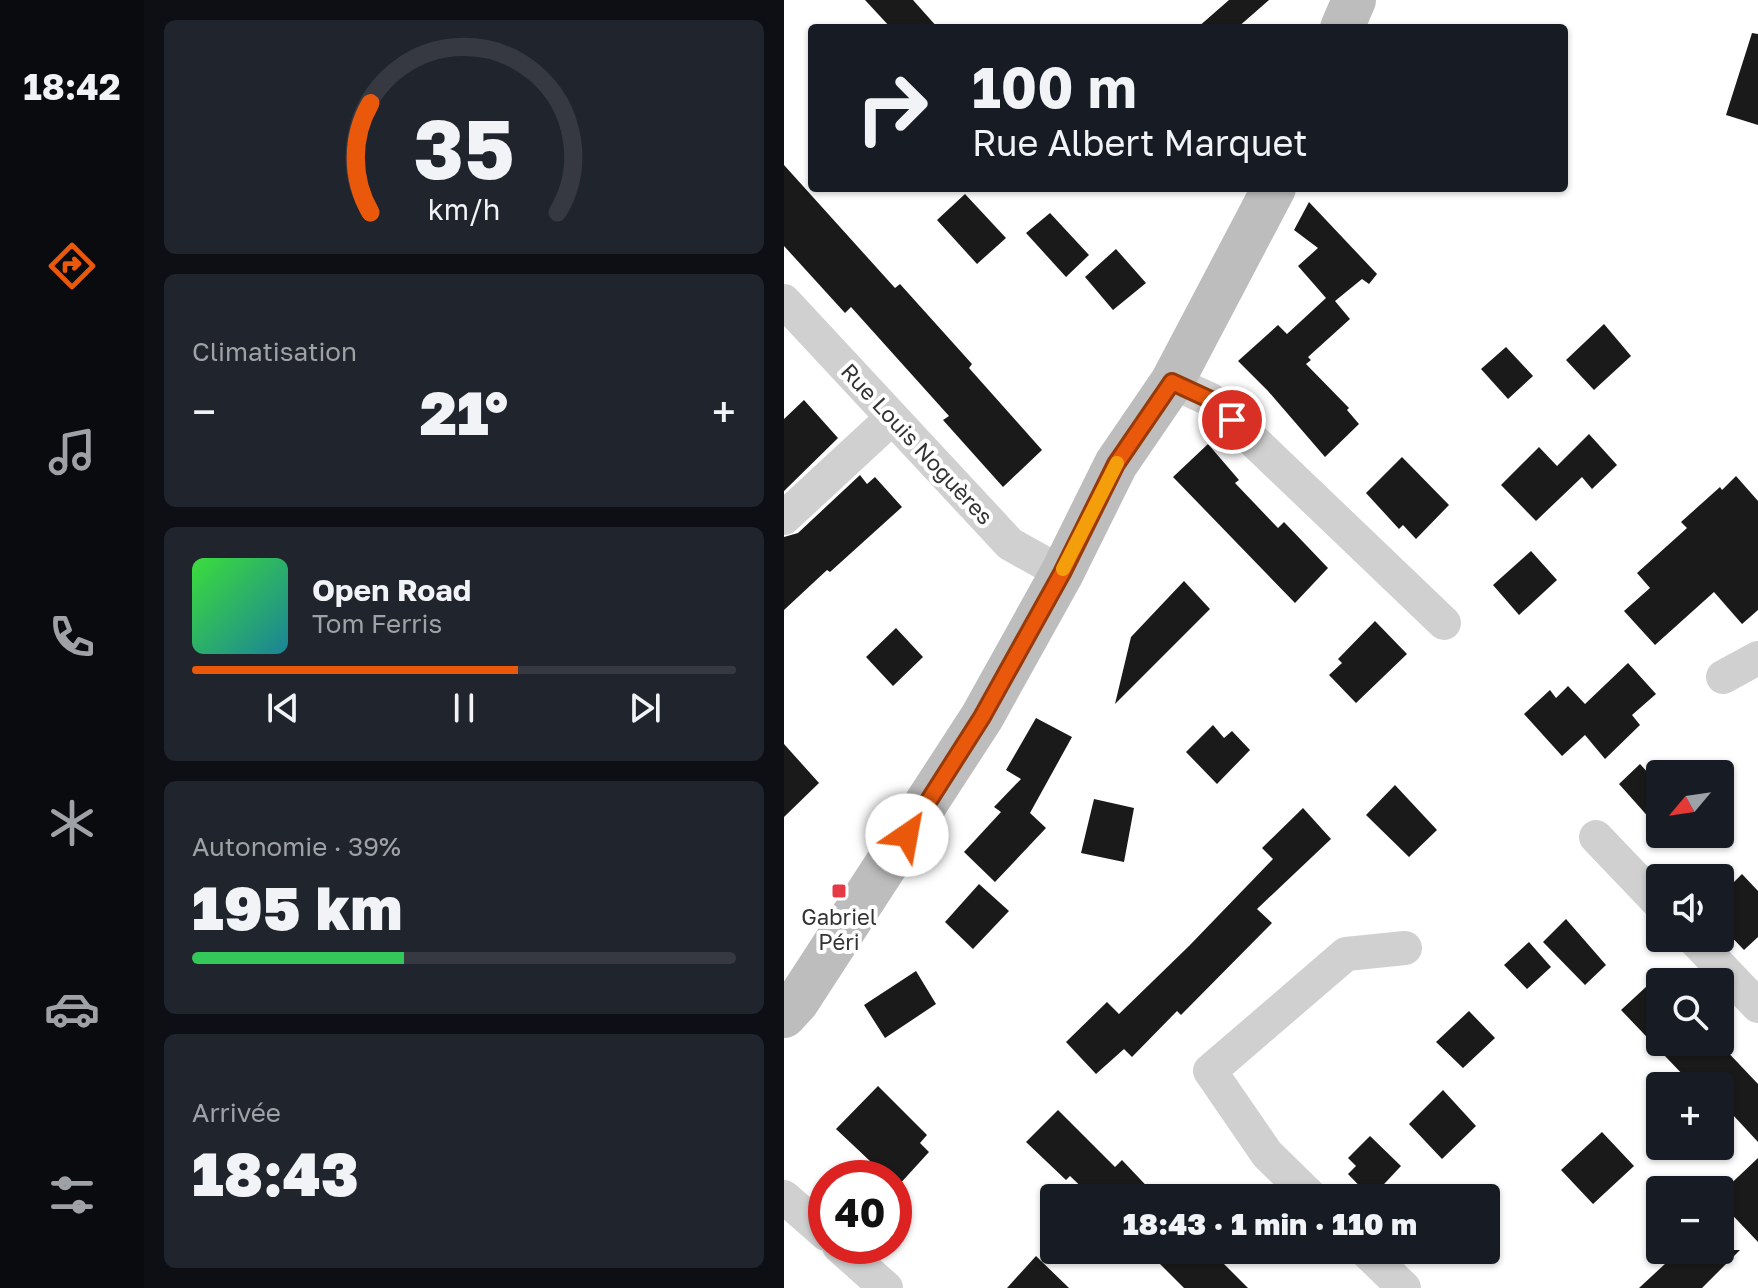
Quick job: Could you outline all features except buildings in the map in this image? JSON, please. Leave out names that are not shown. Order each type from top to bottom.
[{"type":"street","points":[[1344,24],[1354,0]]},
{"type":"street","points":[[784,1016],[797,1002],[861,906],[982,717],[1062,573],[1116,464],[1172,382],[1272,192]]},
{"type":"street","name":"Rue Louis Noguères","points":[[784,301],[1010,544],[1062,573]]},
{"type":"street","points":[[1172,382],[1211,400],[1444,623]]},
{"type":"street","points":[[784,518],[892,418]]},
{"type":"street","points":[[1723,677],[1758,658]]},
{"type":"street","points":[[1596,837],[1646,889]]},
{"type":"street","points":[[1298,1184],[1267,1154],[1210,1071],[1346,954],[1405,948]]},
{"type":"street","points":[[1706,952],[1758,1006]]},
{"type":"street","points":[[784,1197],[808,1218]]},
{"type":"street","points":[[859,1264],[886,1288]]},
{"type":"street","points":[[1379,1264],[1404,1288]]},
{"type":"slow traffic","points":[[1063,569],[1117,463]]},
{"type":"place","name":"Gabriel Péri","points":[[839,891]]},
{"type":"route","points":[[907,835],[982,717],[1062,573],[1116,464],[1172,382],[1211,400],[1232,420]]}]
